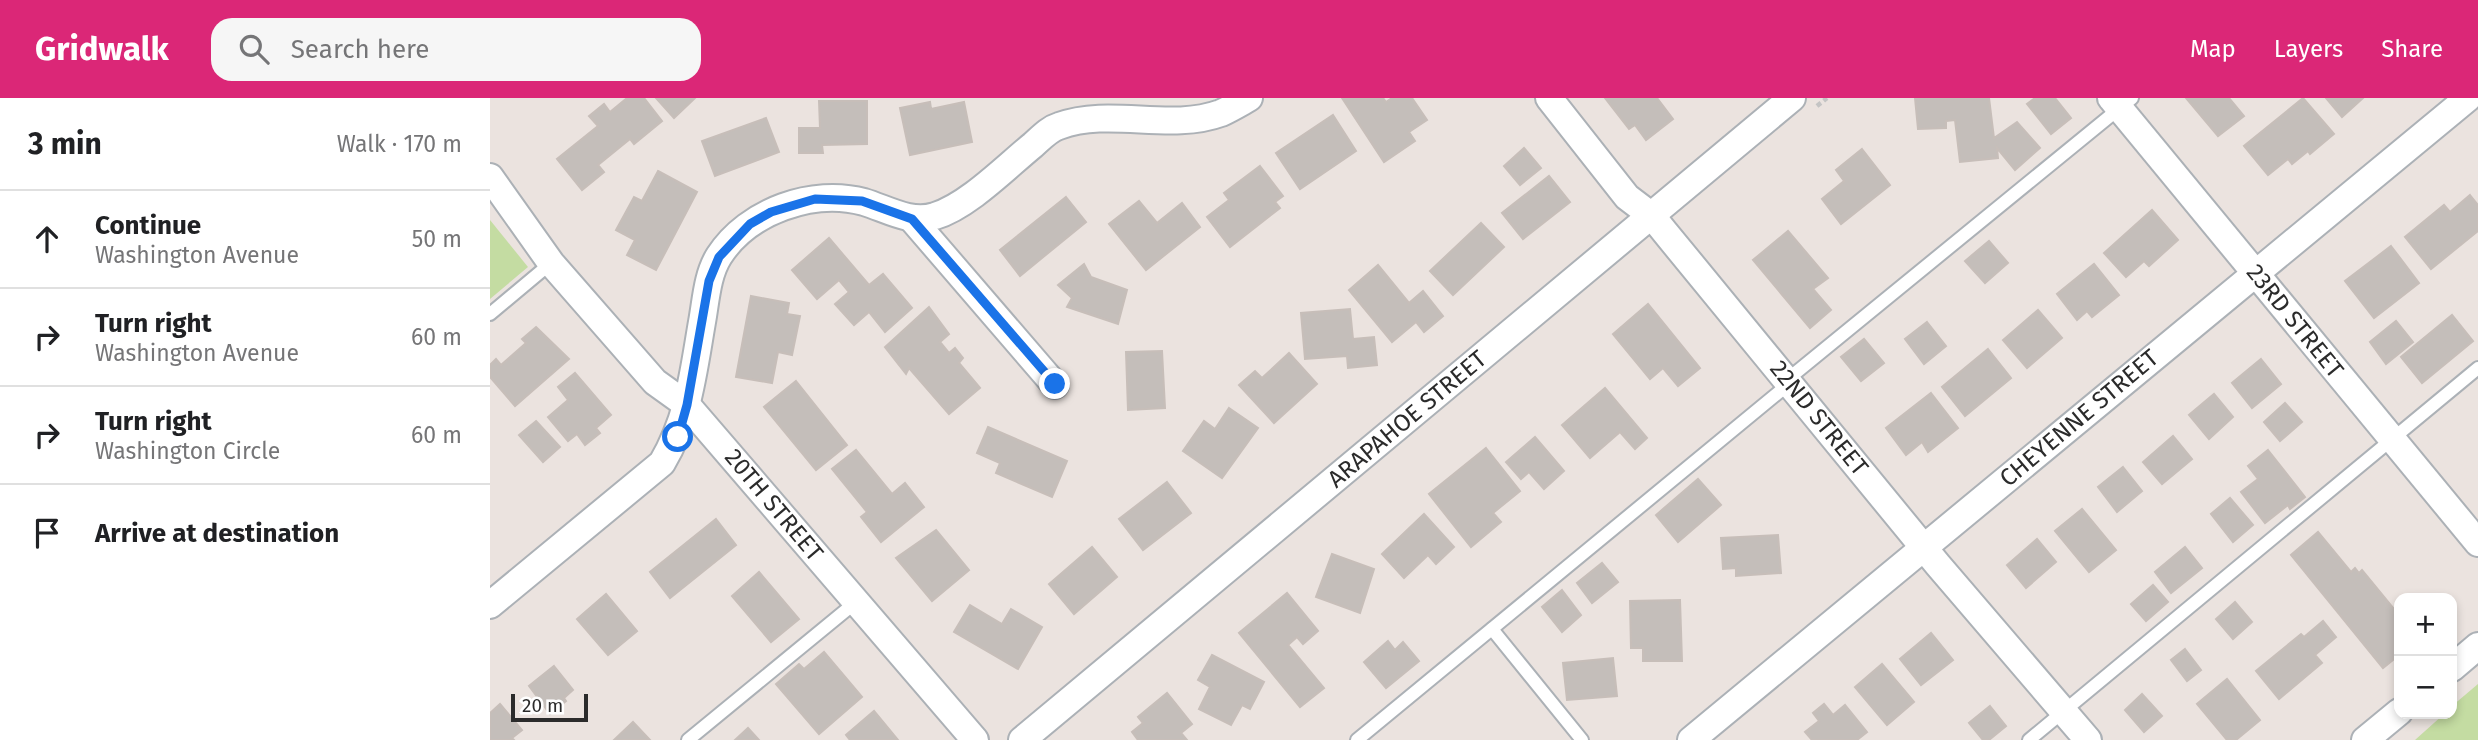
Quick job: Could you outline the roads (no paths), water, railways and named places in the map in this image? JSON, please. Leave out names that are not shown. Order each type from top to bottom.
[{"type":"street","points":[[490,605],[662,463],[678,437],[687,405],[709,281],[719,257],[750,224],[771,212],[815,199],[862,201],[912,219],[935,216],[958,205],[1055,127],[1093,119],[1180,119],[1220,113],[1249,98]]},
{"type":"street","name":"22ND STREET","points":[[1549,98],[1627,197],[1652,216],[1923,547],[2088,740]]},
{"type":"street","name":"ARAPAHOE STREET","points":[[1022,740],[1792,98]]},
{"type":"street","name":"CHEYENNE STREET","points":[[1691,740],[2468,98]]},
{"type":"street","name":"23RD STREET","points":[[2121,101],[2255,273],[2478,544]]},
{"type":"street","name":"20TH STREET","points":[[490,177],[551,264],[655,382],[687,405],[975,740]]},
{"type":"street","points":[[912,219],[1055,384]]},
{"type":"street","points":[[2457,664],[2478,646]]},
{"type":"street","points":[[2365,740],[2394,716]]},
{"type":"lane","points":[[1357,740],[2121,101]]},
{"type":"lane","points":[[490,314],[551,264]]},
{"type":"lane","points":[[2029,740],[2478,368]]},
{"type":"lane","points":[[688,740],[856,602]]},
{"type":"lane","points":[[1492,629],[1582,740]]}]
